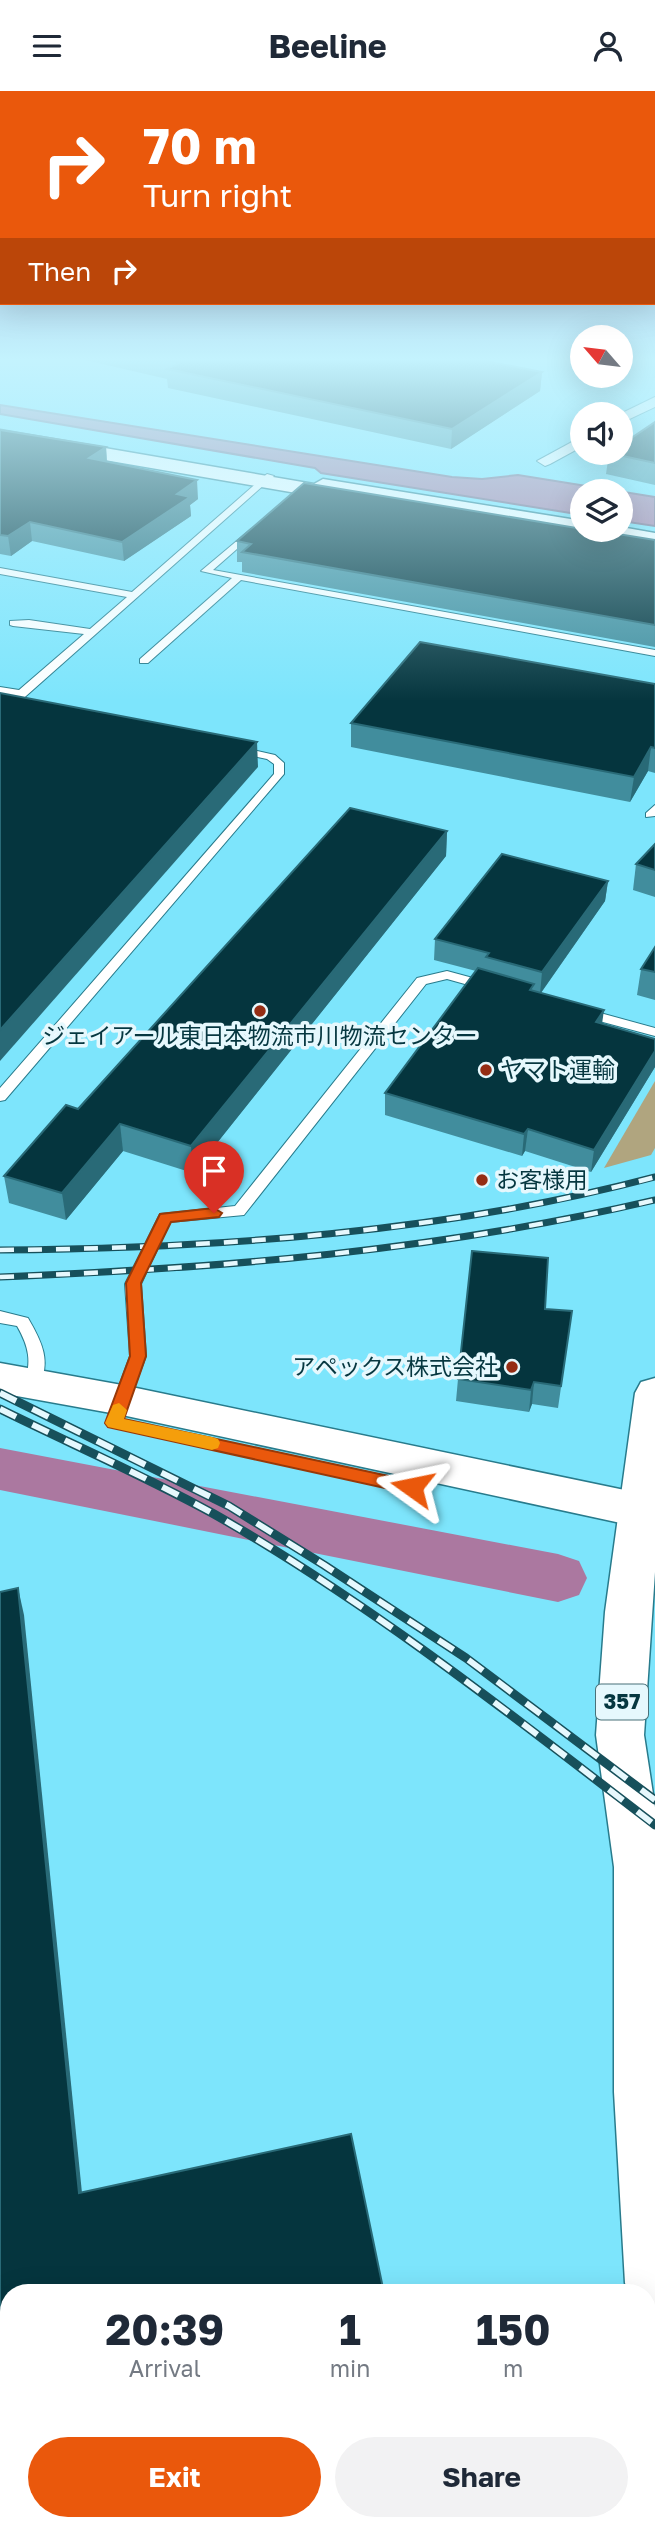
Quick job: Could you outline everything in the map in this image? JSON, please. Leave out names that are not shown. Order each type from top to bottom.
[{"type":"main road","points":[[229,473],[267,479]]},
{"type":"main road","points":[[234,473],[302,489],[655,546]]},
{"type":"main road","points":[[302,489],[570,525]]},
{"type":"main road","points":[[633,535],[655,539]]},
{"type":"main road","points":[[13,1392],[638,1523]]},
{"type":"main road","name":"357","points":[[655,1393],[628,1612],[620,1735],[639,1867],[642,2092],[655,2283]]},
{"type":"main road","name":"357","points":[[639,1867],[655,1789]]},
{"type":"lane","points":[[5,704],[22,694],[267,479]]},
{"type":"lane","points":[[265,521],[206,571],[655,653]]},
{"type":"lane","points":[[0,571],[133,595]]},
{"type":"lane","points":[[144,661],[239,577]]},
{"type":"lane","points":[[13,623],[29,622],[90,632]]},
{"type":"lane","points":[[0,690],[22,694]]},
{"type":"lane","points":[[5,704],[23,707]]},
{"type":"lane","points":[[0,1097],[279,774],[279,763],[271,757],[232,748]]},
{"type":"lane","points":[[118,1412],[138,1356],[133,1283],[165,1218],[239,1211],[422,981],[447,975],[499,989]]},
{"type":"lane","points":[[564,1007],[655,1032]]},
{"type":"lane","points":[[0,1317],[22,1322],[36,1345],[38,1368],[13,1392]]},
{"type":"shaded area","points":[[321,473],[426,473],[482,479],[518,475],[570,483],[570,513]]},
{"type":"shaded area","points":[[633,493],[655,497],[655,526],[633,523]]},
{"type":"shaded area","points":[[655,1081],[655,1148],[651,1155],[604,1168]]},
{"type":"building","points":[[0,473],[162,473],[197,480],[177,494],[190,497],[122,542],[30,522],[8,536],[0,535]]},
{"type":"building","points":[[304,483],[570,527],[570,542],[633,542],[633,536],[655,540],[655,625],[242,552],[251,544],[237,541]]},
{"type":"building","points":[[420,642],[655,684],[655,748],[651,747],[634,777],[351,723]]},
{"type":"building","points":[[0,693],[257,742],[0,1030]]},
{"type":"building","points":[[350,808],[447,831],[191,1146],[120,1124],[62,1193],[4,1176],[66,1105],[78,1109]]},
{"type":"building","points":[[655,844],[655,870],[636,864]]},
{"type":"building","points":[[502,854],[608,881],[542,972],[486,957],[489,953],[435,939]]},
{"type":"building","points":[[655,947],[655,972],[641,969]]},
{"type":"building","points":[[478,968],[534,984],[530,990],[604,1010],[596,1022],[655,1039],[655,1051],[594,1150],[528,1129],[524,1134],[385,1093]]},
{"type":"building","name":"アペックス株式会社","points":[[472,1251],[548,1258],[545,1309],[572,1311],[561,1386],[534,1382],[531,1390],[458,1379]]},
{"type":"building","points":[[18,1588],[79,2193],[351,2134],[382,2284],[0,2284],[0,1592]]},
{"type":"waterway","points":[[0,1469],[558,1578]]},
{"type":"railway","points":[[0,1250],[165,1246],[330,1234],[494,1212],[655,1177]]},
{"type":"railway","points":[[0,1277],[166,1268],[329,1254],[492,1232],[655,1200]]},
{"type":"railway","points":[[0,1393],[229,1506],[324,1565],[466,1658],[655,1800]]},
{"type":"railway","points":[[0,1409],[188,1500],[272,1548],[440,1662],[655,1825]]},
{"type":"slow traffic","points":[[119,1410],[114,1423],[212,1443]]},
{"type":"place","name":"ジェイアール東日本物流市川物流センター","points":[[260,1011]]},
{"type":"place","name":"ヤマト運輸","points":[[486,1070]]},
{"type":"place","name":"お客様用","points":[[482,1180]]},
{"type":"place","name":"アペックス株式会社","points":[[512,1367]]},
{"type":"route","points":[[214,1213],[165,1218],[133,1283],[138,1356],[114,1423],[412,1487]]}]
